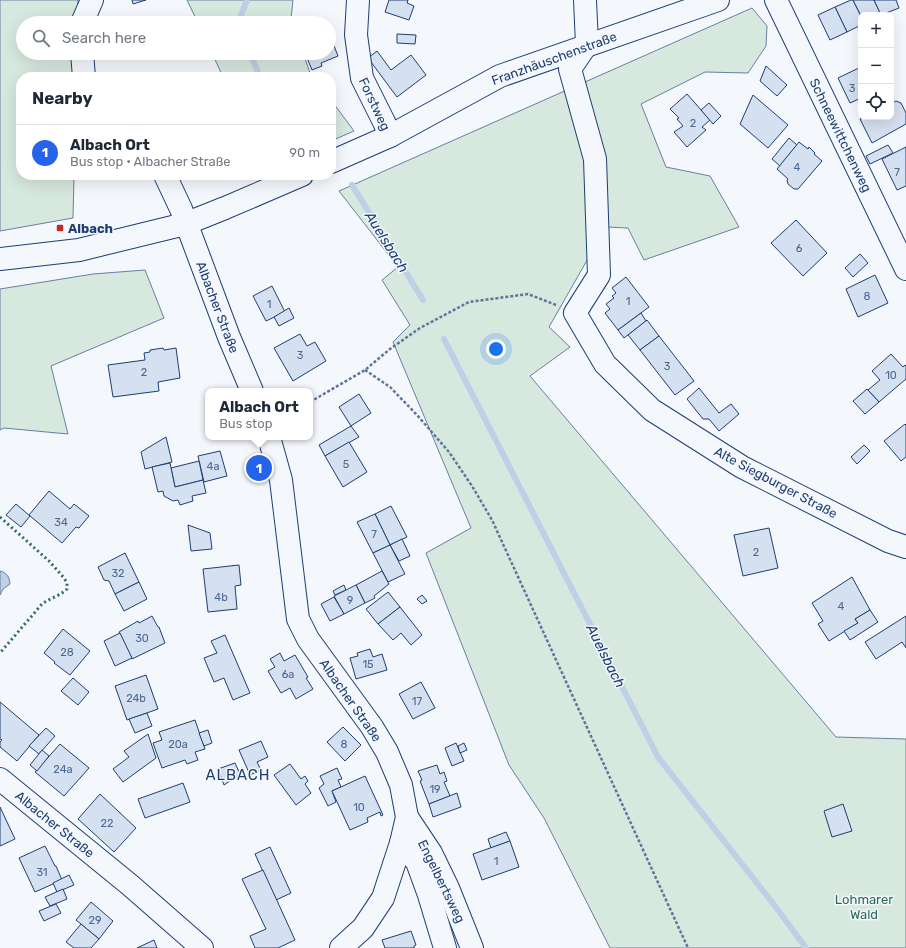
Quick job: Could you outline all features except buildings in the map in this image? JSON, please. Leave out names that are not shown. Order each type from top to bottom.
[{"type":"street","points":[[85,16],[92,0]]},
{"type":"street","name":"Forstweg","points":[[358,0],[356,35],[362,78],[390,136]]},
{"type":"street","points":[[575,313],[599,275],[595,159],[570,69],[588,44],[585,0]]},
{"type":"street","name":"Franzhäuschenstraße","points":[[336,160],[390,136],[500,76],[588,44],[718,0]]},
{"type":"street","name":"Schneewittchenweg","points":[[776,0],[906,269]]},
{"type":"street","points":[[83,60],[84,72]]},
{"type":"street","name":"Albacher Straße","points":[[167,180],[181,209],[251,388]]},
{"type":"street","points":[[0,259],[79,250],[186,224],[290,180]]},
{"type":"street","name":"Alte Siegburger Straße","points":[[575,313],[605,364],[652,410],[742,467],[888,541],[906,547]]},
{"type":"street","name":"Albacher Straße","points":[[270,440],[281,480],[298,619],[308,639],[372,727],[387,752],[401,785],[407,816],[401,843],[383,898],[363,928],[341,948]]},
{"type":"street","name":"Albacher Straße","points":[[0,779],[130,885],[202,948]]},
{"type":"street","name":"Engelbertsweg","points":[[407,816],[431,853],[448,888],[472,948]]},
{"type":"street","name":"Engelbertsweg","points":[[401,843],[417,862],[429,894],[445,948]]},
{"type":"path","points":[[313,400],[365,370],[390,349],[420,328],[469,302],[528,294],[575,313]]},
{"type":"path","points":[[365,370],[390,387],[417,415],[444,447],[472,486],[492,520],[688,948]]},
{"type":"green space","points":[[0,0],[78,0],[77,16],[16,16],[16,60],[77,60],[76,72],[16,72],[16,180],[74,180],[73,218],[0,231]]},
{"type":"green space","points":[[187,0],[293,0],[291,16],[195,16]]},
{"type":"green space","name":"Lohmarer Wald","points":[[752,8],[767,26],[766,46],[748,73],[705,72],[641,104],[666,167],[710,176],[739,227],[644,260],[628,228],[606,227],[549,327],[570,347],[530,376],[836,737],[906,739],[906,948],[610,948],[544,818],[509,765],[426,553],[471,528],[393,342],[410,325],[382,280],[398,267],[339,191]]},
{"type":"green space","points":[[215,60],[305,60],[310,72],[221,72]]},
{"type":"green space","points":[[336,107],[354,131],[336,139]]},
{"type":"green space","points":[[145,270],[164,318],[51,366],[68,434],[4,428],[0,430],[0,289],[93,274]]},
{"type":"water","points":[[0,571],[7,575],[10,584],[3,589],[0,595]]},
{"type":"waterway","name":"Auelsbach","points":[[241,16],[247,0]]},
{"type":"waterway","name":"Auelsbach","points":[[253,60],[258,72]]},
{"type":"waterway","name":"Auelsbach","points":[[352,185],[423,300]]},
{"type":"waterway","name":"Auelsbach","points":[[444,339],[658,757],[775,906],[806,948]]},
{"type":"hedge","points":[[0,517],[49,561],[67,583],[67,589],[42,604],[0,653]]},
{"type":"place","name":"Albach","points":[[60,228]]},
{"type":"place","name":"Albach Ort","points":[[259,468]]},
{"type":"district","name":"ALBACH","points":[[238,775]]}]
